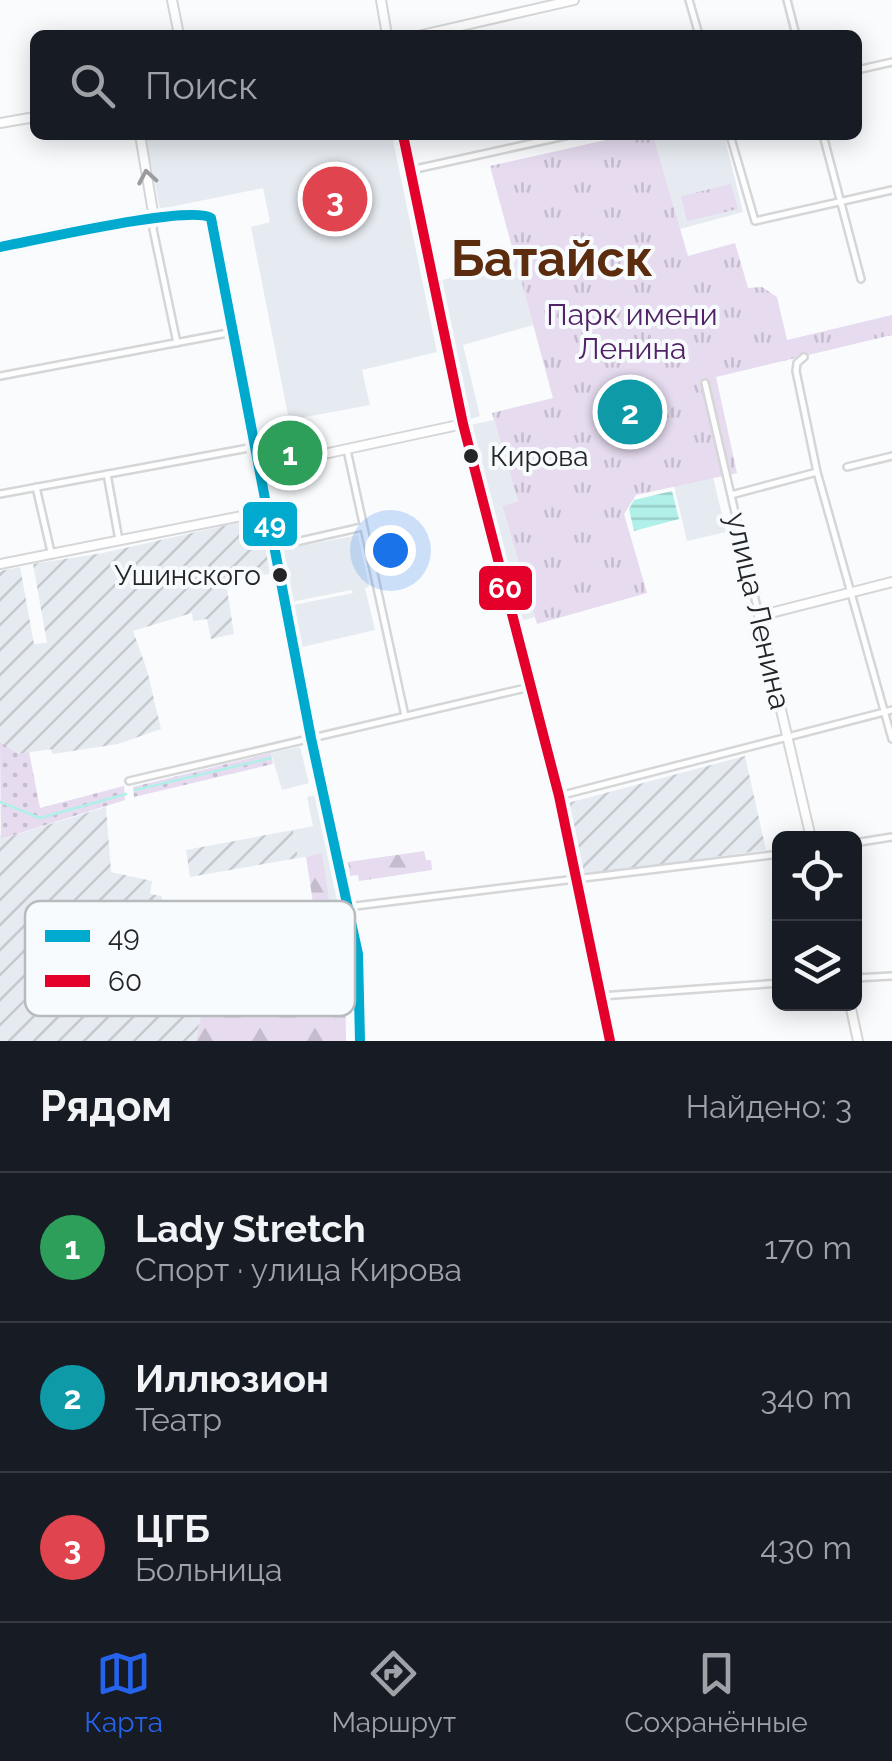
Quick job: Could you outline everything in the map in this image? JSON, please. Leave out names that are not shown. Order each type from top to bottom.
[{"type":"street","points":[[172,0],[177,30]]},
{"type":"street","points":[[381,0],[386,30]]},
{"type":"street","points":[[444,30],[574,0]]},
{"type":"street","points":[[689,0],[698,30]]},
{"type":"street","points":[[787,0],[795,30]]},
{"type":"street","points":[[862,69],[892,62]]},
{"type":"street","points":[[0,123],[30,118]]},
{"type":"street","points":[[141,140],[153,229],[177,343]]},
{"type":"street","points":[[404,140],[462,424],[532,687],[610,1041]]},
{"type":"street","points":[[408,171],[547,140]]},
{"type":"street","points":[[732,140],[756,221],[892,190]]},
{"type":"street","points":[[824,140],[861,279]]},
{"type":"street","points":[[0,247],[154,218],[202,213],[211,218],[346,901]]},
{"type":"street","points":[[0,376],[233,332]]},
{"type":"street","points":[[804,356],[797,363],[796,372],[817,472],[888,711],[892,739]]},
{"type":"street","name":"улица Ленина","points":[[705,383],[809,831]]},
{"type":"street","points":[[259,468],[462,424]]},
{"type":"street","points":[[0,494],[254,447]]},
{"type":"street","points":[[347,450],[405,716]]},
{"type":"street","points":[[847,468],[892,456]]},
{"type":"street","points":[[731,495],[817,472]]},
{"type":"street","points":[[107,474],[120,541]]},
{"type":"street","points":[[36,487],[51,554]]},
{"type":"street","points":[[0,564],[267,511]]},
{"type":"street","points":[[274,547],[362,527]]},
{"type":"street","points":[[758,616],[892,582]]},
{"type":"street","points":[[129,782],[532,687]]},
{"type":"street","points":[[558,796],[888,711]]},
{"type":"street","points":[[862,842],[892,837]]},
{"type":"street","points":[[355,906],[772,855]]},
{"type":"street","points":[[355,941],[360,1041]]},
{"type":"street","points":[[862,978],[892,976]]},
{"type":"street","points":[[601,996],[772,985]]},
{"type":"street","points":[[852,1011],[858,1041]]},
{"type":"shaded area","points":[[146,140],[393,140],[437,352],[362,370],[370,405],[289,420],[251,227],[270,222],[263,188],[160,209]]},
{"type":"shaded area","points":[[654,140],[725,140],[743,212],[680,229]]},
{"type":"shaded area","points":[[516,261],[533,325],[463,345],[480,416],[468,420],[439,281]]},
{"type":"shaded area","points":[[494,420],[518,501],[502,507],[535,617],[521,621],[470,425]]},
{"type":"shaded area","points":[[713,477],[726,532],[687,541],[674,486]]},
{"type":"shaded area","points":[[672,491],[679,519],[634,531],[629,509],[634,500]]},
{"type":"shaded area","points":[[263,517],[274,573],[226,583],[234,634],[211,639],[207,619],[193,621],[192,613],[133,631],[161,729],[118,744],[53,754],[51,749],[19,754],[0,742],[0,571],[20,567],[34,644],[47,643],[33,564],[103,553]]},
{"type":"shaded area","points":[[358,535],[375,630],[298,648],[289,606],[353,593],[351,590],[291,602],[281,550]]},
{"type":"shaded area","points":[[300,747],[309,783],[282,790],[271,753]]},
{"type":"shaded area","points":[[745,756],[766,850],[582,875],[564,804]]},
{"type":"shaded area","points":[[320,794],[340,901],[320,901],[312,856],[298,858],[293,830],[313,826],[307,797]]},
{"type":"shaded area","points":[[106,807],[111,872],[152,881],[150,894],[161,896],[163,901],[25,901],[25,1016],[201,1016],[196,1041],[0,1041],[0,833],[2,839]]},
{"type":"shaded area","points":[[293,830],[298,858],[190,877],[186,850]]},
{"type":"green space","name":"Парк имени Ленина","points":[[606,140],[654,140],[688,256],[735,243],[748,288],[762,287],[777,297],[787,340],[892,315],[892,335],[716,377],[737,473],[636,495],[624,514],[647,593],[537,624],[502,506],[518,501],[492,413],[553,398],[490,166]]},
{"type":"green space","points":[[731,184],[738,209],[687,221],[681,196]]},
{"type":"green space","points":[[0,742],[19,754],[29,752],[40,808],[124,786],[125,800],[1,839]]},
{"type":"green space","points":[[271,753],[273,764],[134,797],[133,787]]},
{"type":"green space","points":[[424,851],[432,870],[359,881],[358,875],[350,876],[348,862]]},
{"type":"green space","points":[[322,853],[330,901],[313,901],[306,857]]},
{"type":"green space","points":[[201,1016],[346,1016],[346,1041],[196,1041]]},
{"type":"waterway","points":[[135,790],[271,758]]},
{"type":"waterway","points":[[0,802],[40,818],[126,794]]},
{"type":"transit line","name":"60","points":[[404,140],[463,424],[559,796],[610,1041]]},
{"type":"transit line","name":"49","points":[[0,247],[144,219],[198,215],[211,218],[311,738],[346,901]]},
{"type":"transit line","name":"49","points":[[355,940],[360,1041]]},
{"type":"place","name":"ЦГБ","points":[[335,199]]},
{"type":"place","name":"Иллюзион","points":[[630,412]]},
{"type":"place","name":"Lady Stretch","points":[[290,453]]},
{"type":"place","name":"Кирова","points":[[471,456]]},
{"type":"place","name":"Ушинского","points":[[280,575]]},
{"type":"district","name":"Батайск","points":[[552,258]]}]
